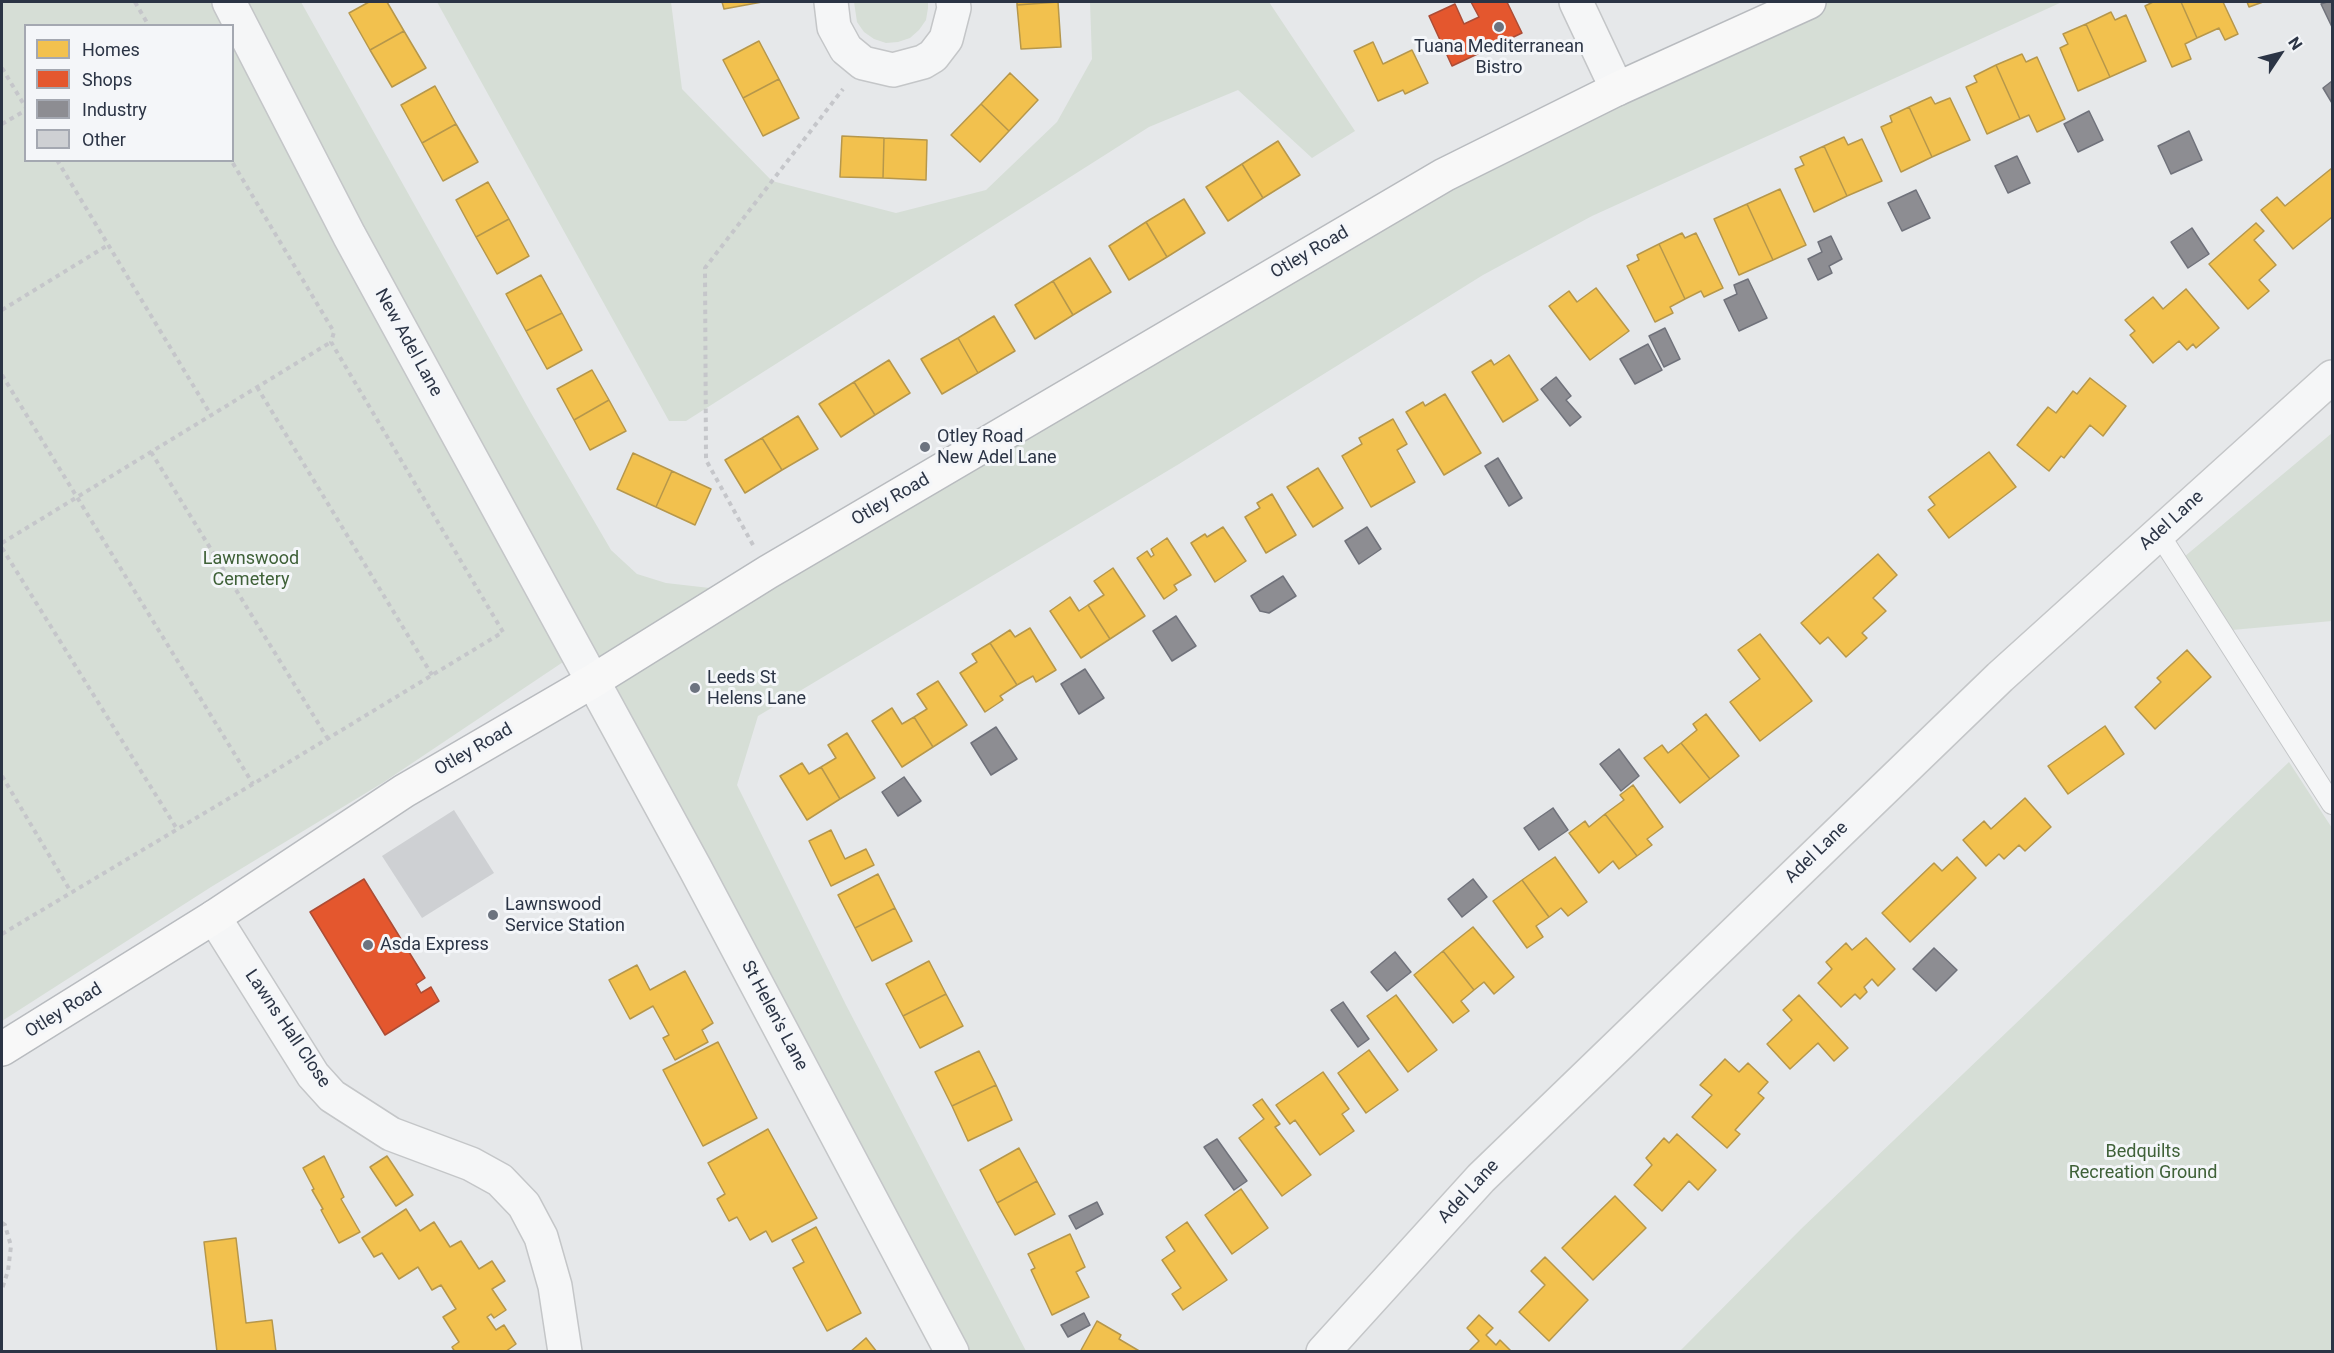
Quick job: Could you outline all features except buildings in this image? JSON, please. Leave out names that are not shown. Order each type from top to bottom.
[{"type":"highway","name":"Otley Road","points":[[2,1049],[214,917],[404,792],[593,681],[768,572],[1444,175],[1617,88],[1809,2]]},
{"type":"street","name":"New Adel Lane","points":[[229,2],[349,235],[593,681]]},
{"type":"street","points":[[831,2],[834,27],[846,50],[863,63],[893,70],[923,62],[933,56],[946,39],[954,8],[953,2]]},
{"type":"street","points":[[1576,2],[1617,88]]},
{"type":"street","name":"Adel Lane","points":[[1323,1352],[1481,1178],[1991,685],[2332,377]]},
{"type":"street","name":"St Helen's Lane","points":[[593,681],[952,1352]]},
{"type":"street","name":"Lawns Hall Close","points":[[214,917],[313,1075],[332,1096],[392,1134],[471,1164],[500,1180],[524,1204],[540,1237],[555,1286],[565,1352]]},
{"type":"lane","points":[[2159,534],[2332,804]]},
{"type":"path","points":[[135,2],[148,24]]},
{"type":"path","points":[[768,572],[706,460],[705,268],[863,63]]},
{"type":"path","points":[[2,68],[24,106]]},
{"type":"path","points":[[2,124],[24,110]]},
{"type":"path","points":[[58,162],[211,415]]},
{"type":"path","points":[[2,543],[331,342],[334,332],[232,162]]},
{"type":"path","points":[[2,310],[108,245]]},
{"type":"path","points":[[2,934],[503,632],[331,342]]},
{"type":"path","points":[[2,375],[254,784]]},
{"type":"path","points":[[257,387],[432,675]]},
{"type":"path","points":[[151,452],[328,739]]},
{"type":"path","points":[[2,548],[177,830]]},
{"type":"path","points":[[2,776],[71,892]]},
{"type":"path","points":[[2,1223],[5,1225],[11,1246],[8,1271],[2,1289]]},
{"type":"green space","name":"Lawnswood Cemetery","points":[[2,2],[301,2],[531,413],[611,550],[637,574],[666,583],[736,591],[1444,175],[1809,2],[2062,2],[1592,216],[1483,275],[1179,464],[758,716],[737,785],[846,1005],[1026,1351],[952,1351],[578,652],[384,782],[211,887],[2,1021]]},
{"type":"green space","points":[[437,2],[671,2],[682,89],[772,181],[896,213],[986,190],[1057,122],[1092,59],[1090,2],[1269,2],[1355,131],[1312,158],[1238,90],[1149,127],[686,421],[669,421]]},
{"type":"green space","points":[[854,2],[928,2],[928,8],[926,20],[910,38],[886,43],[864,32],[857,22]]},
{"type":"green space","points":[[2332,433],[2332,621],[2232,630],[2184,557]]},
{"type":"green space","name":"Bedquilts Recreation Ground","points":[[2289,762],[2332,828],[2332,1351],[1680,1351],[1801,1229]]},
{"type":"place","name":"Tuana Mediterranean Bistro","points":[[1499,27]]},
{"type":"place","name":"Otley Road New Adel Lane","points":[[925,447]]},
{"type":"place","name":"Leeds St Helens Lane","points":[[695,688]]},
{"type":"place","name":"Lawnswood Service Station","points":[[493,915]]},
{"type":"place","name":"Asda Express","points":[[368,945]]}]
